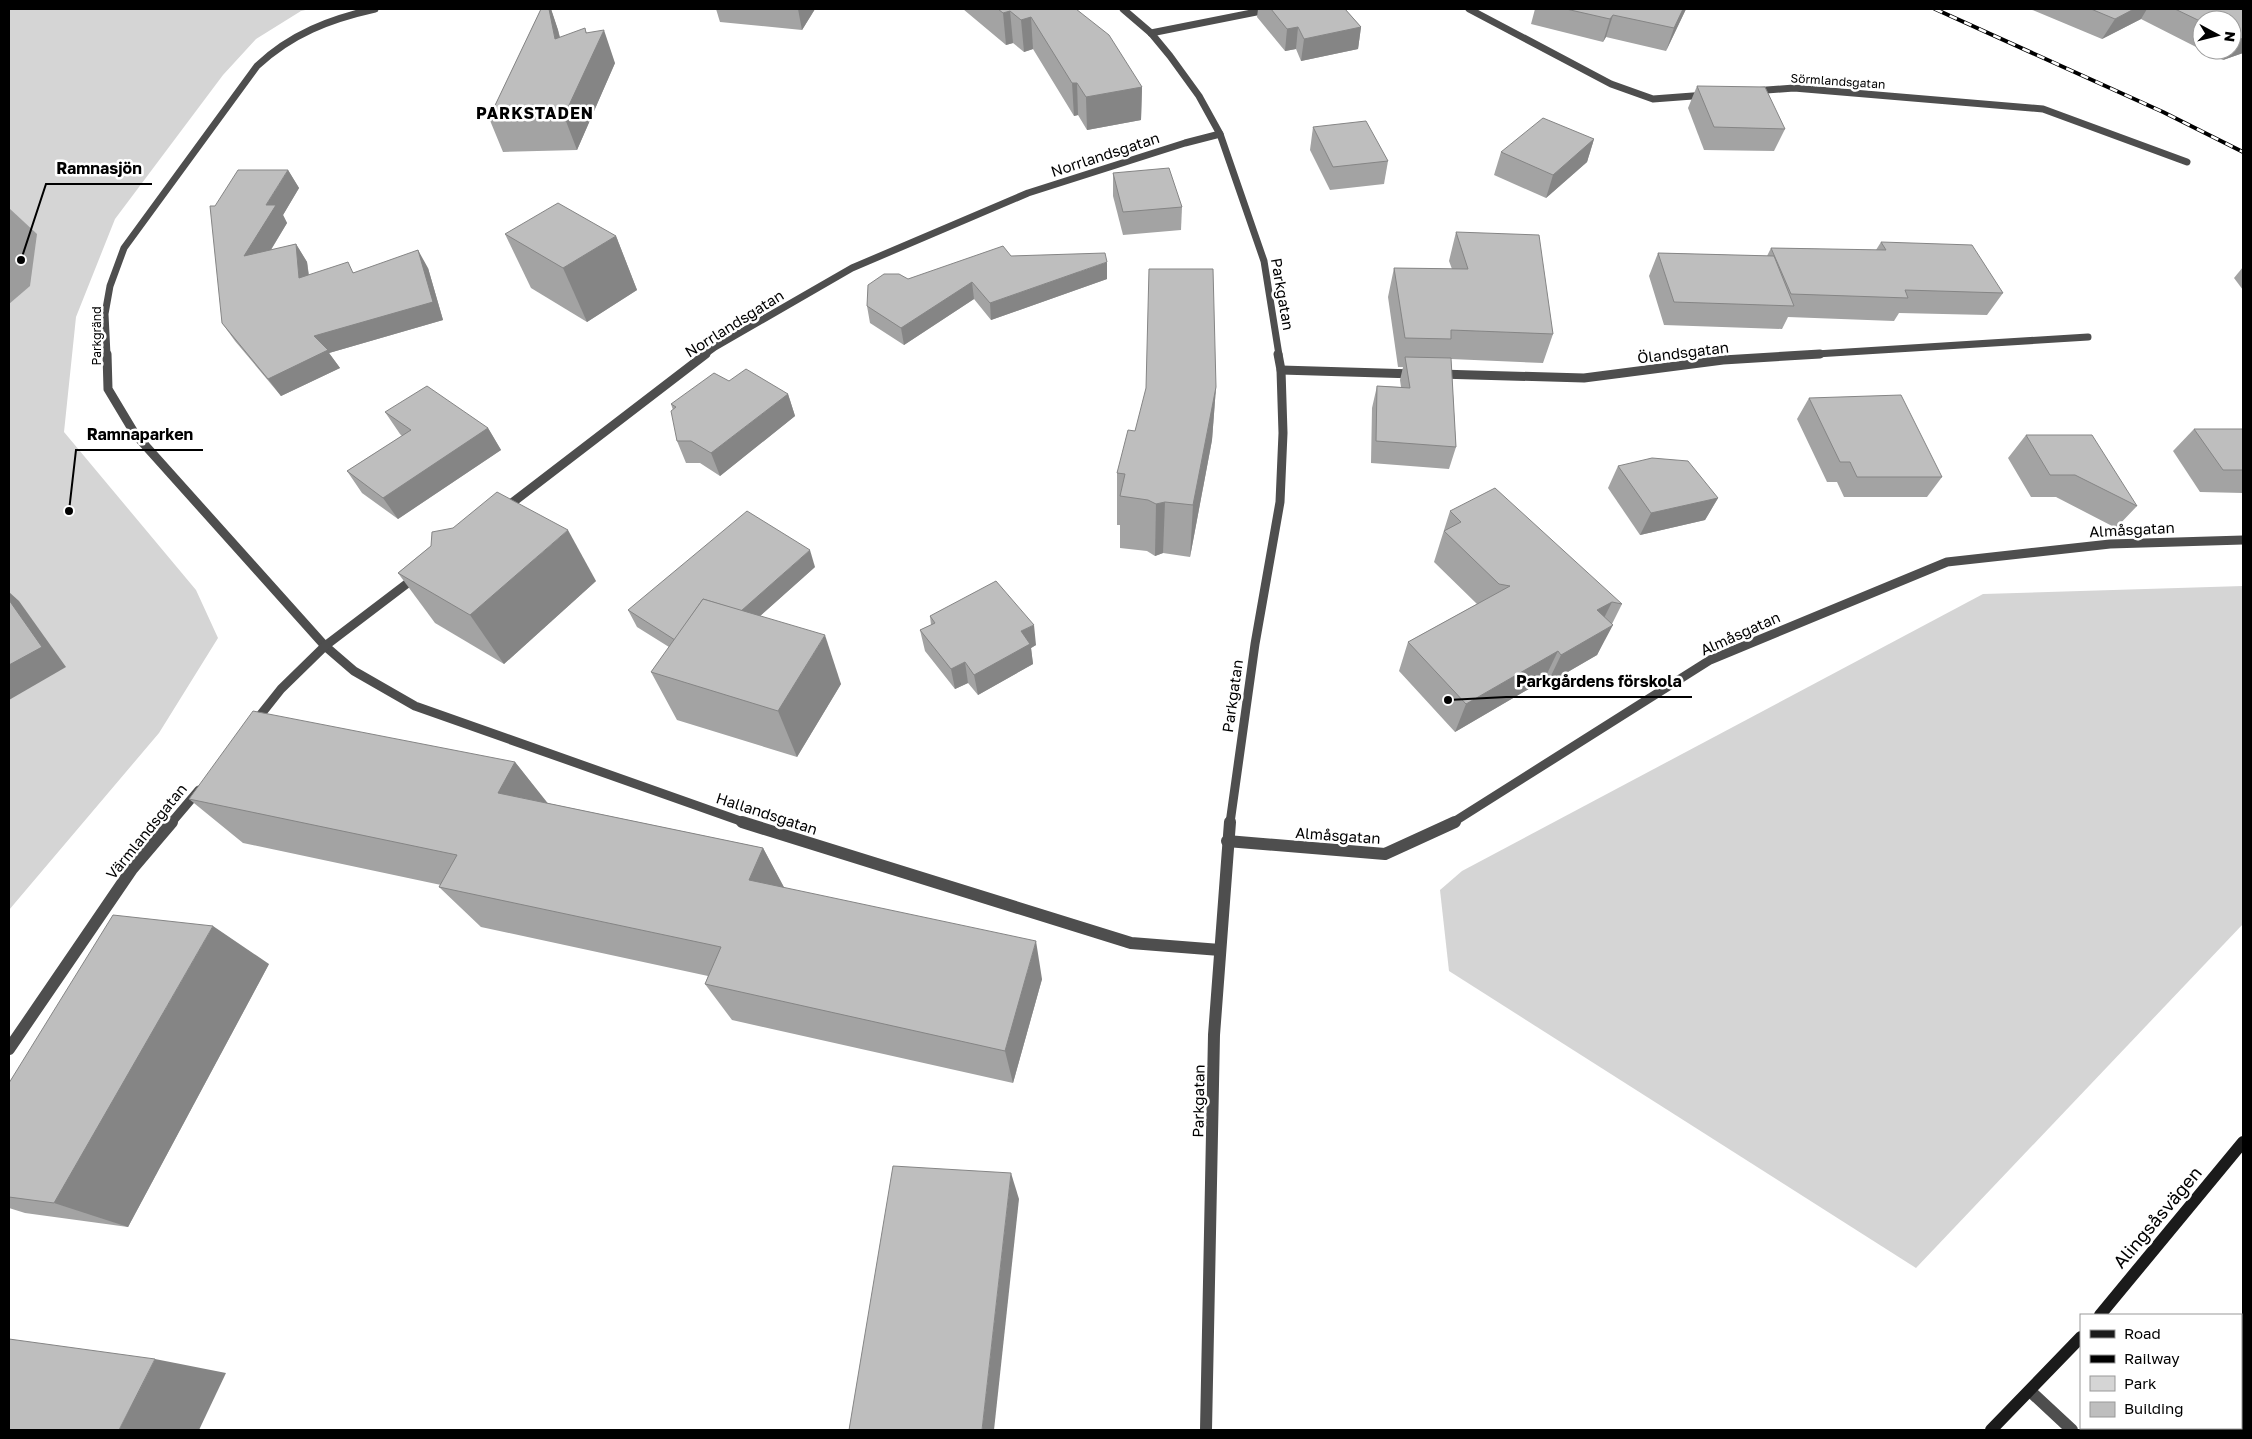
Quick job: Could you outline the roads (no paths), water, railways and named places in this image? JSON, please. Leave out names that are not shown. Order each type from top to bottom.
[{"type":"street","name":"Parkgränd","points":[[324,646],[299,615],[135,434],[108,389],[105,314],[110,286],[124,248],[257,66],[274,49],[298,33],[327,21],[375,9]]},
{"type":"street","name":"Parkgatan","points":[[1124,9],[1151,33],[1170,56],[1199,96],[1220,134],[1264,261],[1281,370],[1283,433],[1280,502],[1255,644],[1227,841],[1214,1035],[1206,1430]]},
{"type":"street","points":[[1151,33],[1272,9]]},
{"type":"street","points":[[1469,9],[1611,84],[1653,99],[1710,94]]},
{"type":"street","name":"Sörmlandsgatan","points":[[1747,92],[1794,88],[2043,109],[2187,162]]},
{"type":"street","name":"Norrlandsgatan","points":[[496,515],[715,347],[852,268],[1028,194],[1185,143],[1220,134]]},
{"type":"street","name":"Ölandsgatan","points":[[1281,370],[1584,378],[1723,360],[2088,337]]},
{"type":"street","name":"Almåsgatan","points":[[1227,841],[1385,854],[1460,819],[1710,660],[1947,562],[2110,544],[2243,540]]},
{"type":"street","points":[[244,735],[281,689],[324,646],[426,569]]},
{"type":"street","name":"Hallandsgatan","points":[[324,646],[354,671],[415,706],[758,827],[1131,943],[1220,950]]},
{"type":"street","name":"Värmlandsgatan","points":[[9,1049],[132,869],[207,780]]},
{"type":"street","name":"Alingsåsvägen","points":[[2101,1314],[2243,1142]]},
{"type":"street","points":[[1991,1430],[2080,1338]]},
{"type":"street","points":[[2030,1391],[2072,1430]]},
{"type":"railway","points":[[1935,9],[2163,112],[2243,152]]},
{"type":"place","name":"Ramnasjön","points":[[21,260]]},
{"type":"place","name":"Ramnaparken","points":[[69,511]]},
{"type":"place","name":"Parkgårdens förskola","points":[[1448,700]]},
{"type":"district","name":"PARKSTADEN","points":[[535,113]]}]
